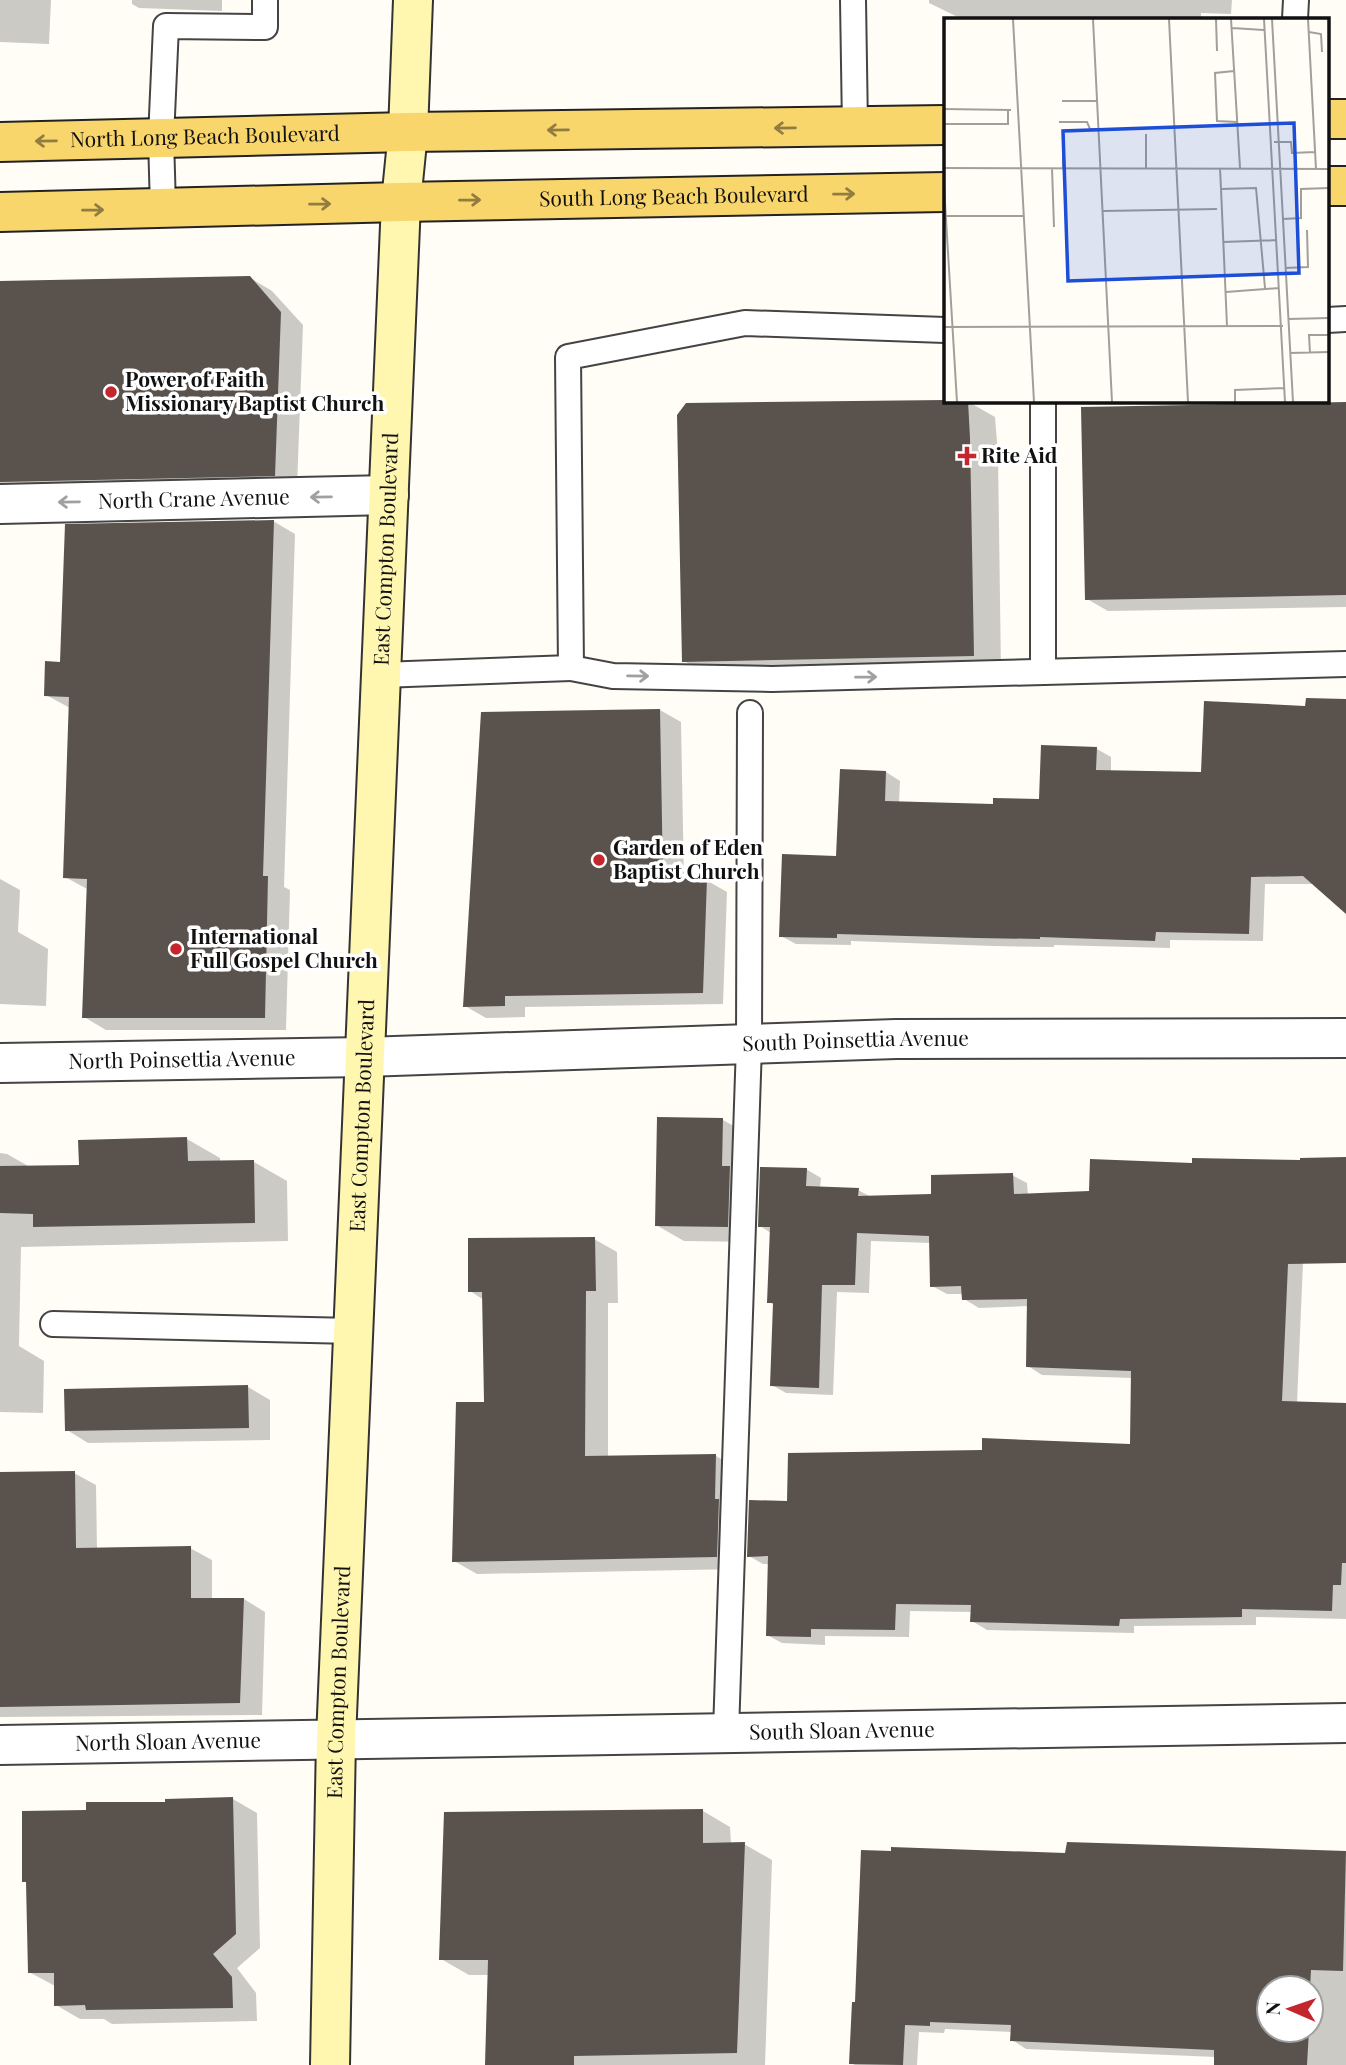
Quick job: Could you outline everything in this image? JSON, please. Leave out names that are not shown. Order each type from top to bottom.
[{"type":"main road","name":"East Compton Boulevard","points":[[330,2065],[336,1739],[401,202],[408,132],[413,0]]},
{"type":"main road","points":[[1328,119],[1346,119]]},
{"type":"main road","points":[[408,132],[944,125]]},
{"type":"main road","name":"North Long Beach Boulevard","points":[[0,142],[408,132]]},
{"type":"main road","points":[[1328,186],[1346,186]]},
{"type":"main road","name":"South Long Beach Boulevard","points":[[401,202],[944,192]]},
{"type":"main road","points":[[0,212],[401,202]]},
{"type":"street","name":"North Crane Avenue","points":[[0,504],[389,495]]},
{"type":"street","name":"South Poinsettia Avenue","points":[[365,1057],[896,1040],[1346,1038]]},
{"type":"street","name":"North Poinsettia Avenue","points":[[0,1063],[365,1057]]},
{"type":"street","name":"South Sloan Avenue","points":[[336,1739],[1346,1723]]},
{"type":"street","name":"North Sloan Avenue","points":[[0,1745],[336,1739]]},
{"type":"lane","points":[[163,208],[161,138],[166,26],[264,27],[265,0]]},
{"type":"lane","points":[[853,0],[855,127]]},
{"type":"lane","points":[[1296,0],[1296,18]]},
{"type":"lane","points":[[1328,320],[1346,318]]},
{"type":"lane","points":[[571,668],[568,357],[745,323],[944,330]]},
{"type":"lane","points":[[1042,672],[1043,402]]},
{"type":"lane","points":[[381,675],[571,668],[613,676],[772,679],[1346,664]]},
{"type":"lane","points":[[726,1732],[749,1045],[750,713]]},
{"type":"lane","points":[[52,1324],[354,1331]]},
{"type":"building","points":[[250,276],[281,312],[275,476],[0,482],[0,281]]},
{"type":"building","name":"Rite Aid","points":[[968,402],[974,656],[682,662],[677,415],[686,403]]},
{"type":"building","points":[[1346,402],[1346,595],[1085,600],[1081,407]]},
{"type":"building","points":[[274,520],[263,876],[268,876],[265,1018],[82,1018],[87,879],[63,878],[69,697],[44,696],[45,661],[60,662],[65,524]]},
{"type":"building","points":[[1306,698],[1346,699],[1346,914],[1303,876],[1251,877],[1249,934],[1156,932],[1155,941],[837,934],[837,938],[779,937],[782,854],[836,856],[840,769],[886,771],[885,801],[993,804],[993,798],[1039,799],[1041,745],[1097,747],[1096,770],[1201,772],[1204,701],[1305,706]]},
{"type":"building","name":"Garden of Eden Baptist Church","points":[[660,709],[663,879],[707,878],[703,993],[505,996],[505,1006],[463,1007],[481,712]]},
{"type":"building","points":[[657,1117],[723,1118],[722,1166],[730,1166],[728,1227],[655,1226]]},
{"type":"building","points":[[187,1137],[188,1161],[254,1160],[255,1223],[33,1227],[33,1214],[0,1213],[0,1166],[79,1165],[78,1140]]},
{"type":"building","points":[[1346,1157],[1346,1263],[1288,1264],[1282,1401],[1346,1403],[1346,1563],[1342,1563],[1341,1585],[1333,1585],[1332,1611],[1242,1609],[1242,1617],[1120,1619],[1119,1626],[970,1622],[971,1605],[896,1604],[895,1630],[811,1629],[811,1637],[766,1636],[768,1556],[747,1557],[749,1500],[787,1501],[788,1453],[982,1450],[982,1438],[1130,1444],[1131,1371],[1026,1367],[1027,1299],[962,1300],[961,1286],[930,1287],[929,1236],[857,1233],[855,1285],[822,1285],[819,1388],[770,1386],[773,1303],[767,1303],[770,1227],[758,1227],[760,1167],[807,1168],[806,1186],[859,1188],[858,1196],[931,1194],[931,1175],[1013,1173],[1014,1194],[1089,1191],[1090,1159],[1192,1163],[1192,1158],[1300,1160]]},
{"type":"building","points":[[595,1237],[596,1291],[586,1291],[585,1456],[716,1454],[715,1499],[719,1499],[717,1557],[452,1562],[456,1402],[484,1402],[482,1292],[468,1292],[468,1238]]},
{"type":"building","points":[[248,1385],[249,1428],[65,1431],[64,1389]]},
{"type":"building","points":[[75,1471],[76,1548],[191,1546],[191,1598],[244,1598],[240,1703],[0,1707],[0,1472]]},
{"type":"building","points":[[233,1797],[236,1934],[213,1954],[232,1977],[233,2008],[86,2010],[85,2005],[54,2006],[54,1973],[28,1973],[26,1882],[22,1882],[22,1811],[86,1810],[86,1802],[165,1802],[165,1799]]},
{"type":"building","points":[[703,1809],[703,1843],[745,1842],[737,2053],[574,2056],[574,2065],[485,2065],[488,1960],[439,1960],[444,1812]]},
{"type":"building","points":[[1067,1842],[1346,1851],[1343,1971],[1255,1974],[1255,2044],[1308,2044],[1307,2065],[1214,2065],[1214,2050],[1010,2041],[1011,2025],[930,2022],[930,2026],[905,2025],[903,2065],[849,2064],[852,2002],[855,2002],[861,1850],[891,1851],[891,1847],[1065,1853]]},
{"type":"place","name":"Power of Faith Missionary Baptist Church","points":[[111,392]]},
{"type":"place","name":"Rite Aid","points":[[967,456]]},
{"type":"place","name":"Garden of Eden Baptist Church","points":[[599,860]]},
{"type":"place","name":"International Full Gospel Church","points":[[176,949]]}]
